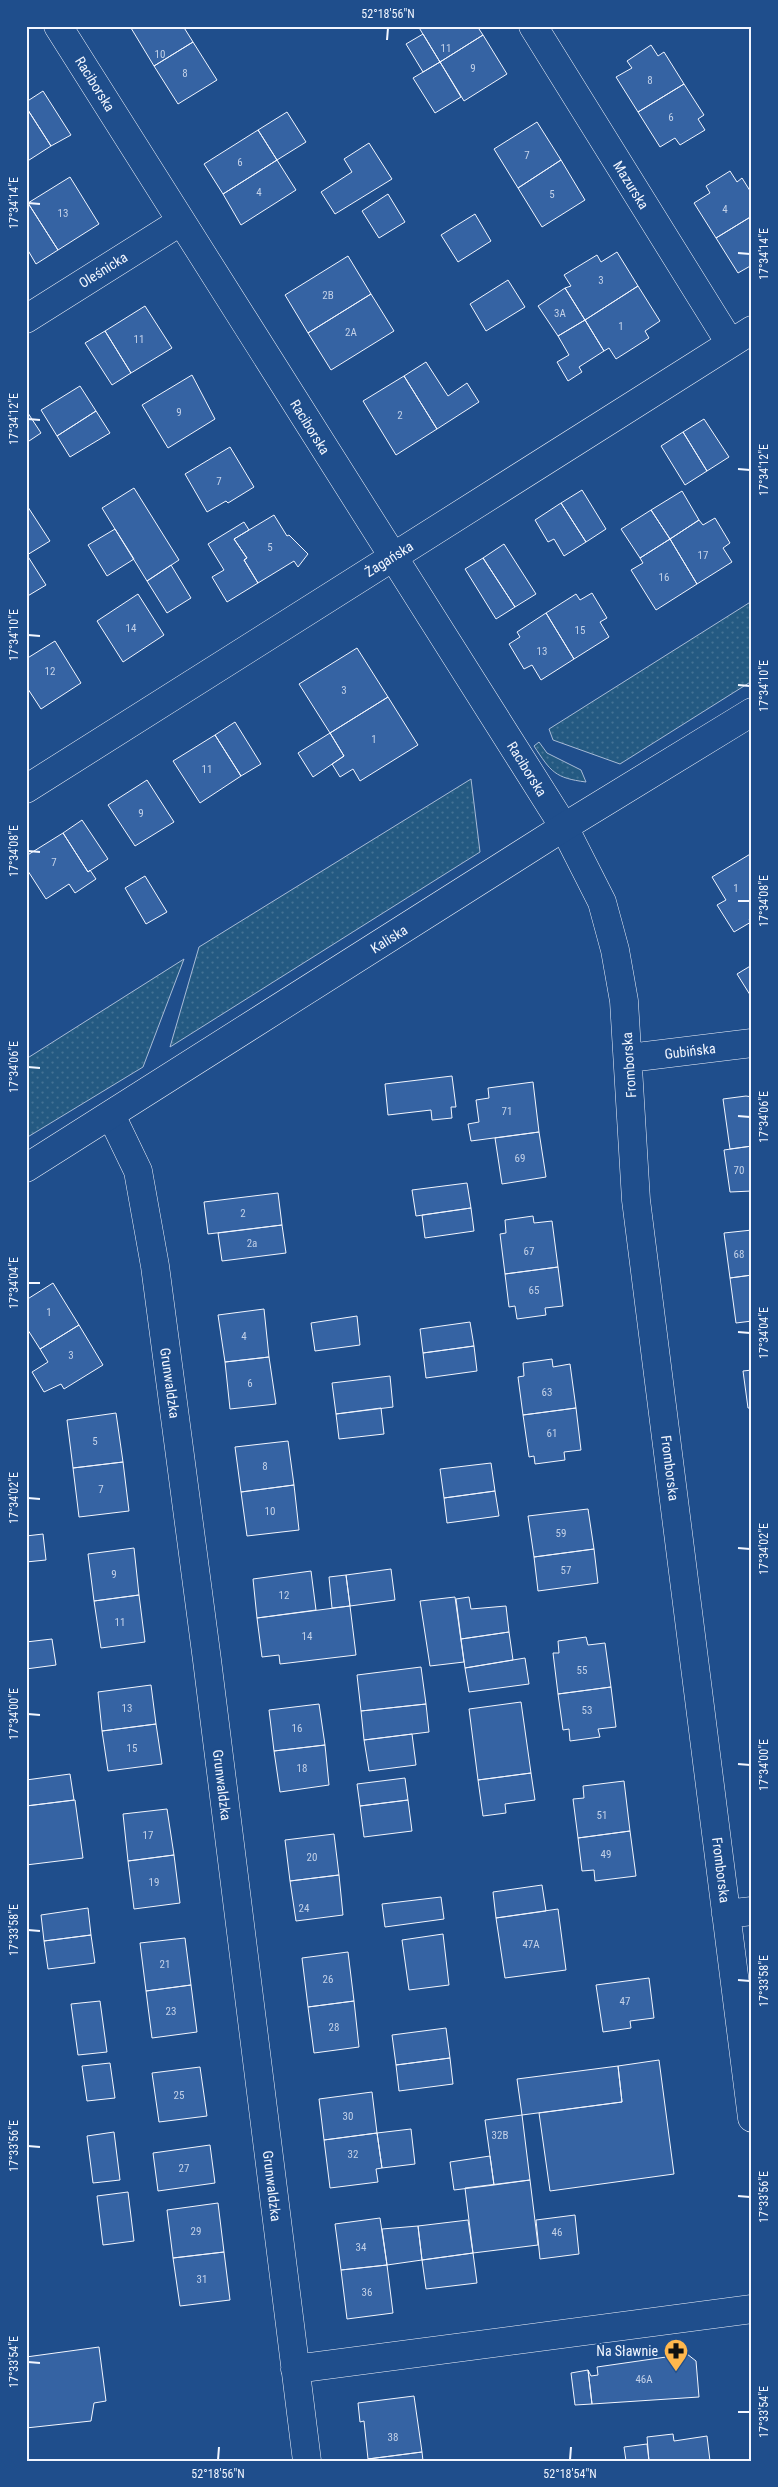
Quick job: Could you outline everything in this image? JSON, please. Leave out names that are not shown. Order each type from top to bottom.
[{"type":"street","name":"Raciborska","points":[[58,26],[180,222],[564,827]]},
{"type":"street","name":"Mazurska","points":[[533,26],[741,337]]},
{"type":"street","name":"Oleśnicka","points":[[26,319],[180,222]]},
{"type":"street","name":"Żagańska","points":[[26,788],[741,337]]},
{"type":"street","name":"Kaliska","points":[[26,1168],[564,827],[752,712]]},
{"type":"street","name":"Fromborska","points":[[564,827],[602,902],[615,950],[624,1000],[629,1058],[636,1200],[739,1913],[752,2118]]},
{"type":"street","name":"Gubińska","points":[[629,1058],[752,1043]]},
{"type":"street","name":"Grunwaldzka","points":[[111,1115],[138,1171],[155,1266],[207,1660],[307,2461]]},
{"type":"street","points":[[295,2369],[752,2310]]},
{"type":"shaded area","points":[[752,601],[752,681],[620,764],[553,740],[549,729]]},
{"type":"shaded area","points":[[539,742],[547,753],[581,770],[586,782],[560,776],[550,768],[534,746]]},
{"type":"shaded area","points":[[471,779],[480,852],[170,1047],[199,947]]},
{"type":"shaded area","points":[[184,959],[143,1067],[26,1138],[26,1059]]},
{"type":"building","points":[[134,26],[183,26],[193,42],[154,66],[131,28]]},
{"type":"building","points":[[418,26],[477,26],[483,35],[440,62]]},
{"type":"building","points":[[423,34],[440,62],[423,72],[406,44]]},
{"type":"building","points":[[483,35],[507,74],[464,101],[440,62]]},
{"type":"building","points":[[193,42],[217,80],[178,104],[154,66]]},
{"type":"building","points":[[651,45],[658,56],[664,52],[684,84],[638,112],[616,77],[632,68],[627,61]]},
{"type":"building","points":[[440,62],[461,97],[435,113],[413,78]]},
{"type":"building","points":[[684,84],[704,115],[698,119],[705,130],[680,145],[675,138],[660,147],[638,112]]},
{"type":"building","points":[[43,91],[71,135],[51,146],[26,107],[26,102]]},
{"type":"building","points":[[26,107],[51,146],[26,162]]},
{"type":"building","points":[[287,112],[306,142],[277,160],[258,130]]},
{"type":"building","points":[[537,122],[561,160],[518,188],[494,149]]},
{"type":"building","points":[[258,130],[277,160],[223,194],[204,164]]},
{"type":"building","points":[[369,143],[392,179],[335,214],[321,192],[352,172],[344,159]]},
{"type":"building","points":[[277,160],[296,190],[241,225],[223,194]]},
{"type":"building","points":[[561,160],[585,200],[542,227],[518,188]]},
{"type":"building","points":[[730,171],[737,182],[742,178],[752,194],[752,216],[716,238],[694,203],[710,193],[706,186]]},
{"type":"building","points":[[70,177],[99,224],[58,250],[28,203]]},
{"type":"building","points":[[388,194],[405,222],[379,238],[362,211]]},
{"type":"building","points":[[28,203],[58,250],[36,264],[26,247]]},
{"type":"building","points":[[475,214],[491,241],[458,262],[441,235]]},
{"type":"building","points":[[752,216],[752,265],[738,273],[716,238]]},
{"type":"building","points":[[617,252],[638,286],[585,320],[565,288],[571,286],[564,275],[597,255],[601,262]]},
{"type":"building","points":[[348,256],[371,294],[308,333],[285,295]]},
{"type":"building","points":[[508,280],[525,307],[486,331],[470,304]]},
{"type":"building","points":[[638,286],[660,321],[645,331],[649,338],[616,359],[609,348],[604,351],[585,320]]},
{"type":"building","points":[[565,288],[585,320],[558,336],[538,306]]},
{"type":"building","points":[[371,294],[394,331],[331,370],[308,333]]},
{"type":"building","points":[[145,306],[172,348],[131,373],[105,331]]},
{"type":"building","points":[[585,320],[604,351],[579,367],[582,372],[568,381],[557,362],[569,355],[558,336]]},
{"type":"building","points":[[105,331],[131,373],[112,385],[85,343]]},
{"type":"building","points":[[426,362],[448,396],[467,383],[479,402],[437,429],[404,376]]},
{"type":"building","points":[[192,375],[215,419],[168,448],[142,405]]},
{"type":"building","points":[[404,376],[437,429],[396,455],[363,401]]},
{"type":"building","points":[[80,386],[96,411],[57,436],[41,410]]},
{"type":"building","points":[[26,410],[41,433],[26,443]]},
{"type":"building","points":[[96,411],[110,433],[70,457],[57,436]]},
{"type":"building","points":[[704,419],[729,457],[707,471],[683,432]]},
{"type":"building","points":[[683,432],[707,471],[685,485],[661,446]]},
{"type":"building","points":[[230,447],[254,487],[228,503],[226,501],[207,512],[185,474]]},
{"type":"building","points":[[134,488],[179,560],[147,581],[102,508]]},
{"type":"building","points":[[582,490],[606,529],[586,542],[561,503]]},
{"type":"building","points":[[682,491],[699,520],[670,539],[651,510]]},
{"type":"building","points":[[561,503],[586,542],[564,556],[554,539],[548,542],[535,520]]},
{"type":"building","points":[[26,504],[50,541],[27,555],[26,553]]},
{"type":"building","points":[[651,510],[670,539],[640,558],[621,529]]},
{"type":"building","points":[[274,515],[287,536],[289,535],[308,554],[298,567],[294,561],[258,583],[244,560],[247,558],[234,539]]},
{"type":"building","points":[[715,518],[730,543],[723,548],[732,562],[697,584],[670,539],[699,520],[703,525]]},
{"type":"building","points":[[244,522],[249,530],[234,539],[247,558],[244,560],[258,583],[227,602],[212,577],[224,570],[208,544]]},
{"type":"building","points":[[115,529],[134,559],[107,576],[88,545]]},
{"type":"building","points":[[670,539],[697,584],[656,610],[631,570],[643,563],[640,558]]},
{"type":"building","points":[[504,544],[536,594],[515,607],[483,558]]},
{"type":"building","points":[[26,556],[46,585],[26,597]]},
{"type":"building","points":[[483,558],[515,607],[496,619],[465,569]]},
{"type":"building","points":[[171,565],[191,598],[167,613],[147,581]]},
{"type":"building","points":[[592,593],[607,618],[600,622],[609,637],[574,659],[546,613],[576,594],[580,600]]},
{"type":"building","points":[[138,594],[164,635],[123,662],[97,621]]},
{"type":"building","points":[[546,613],[574,659],[541,680],[532,665],[524,669],[509,644],[520,637],[517,632]]},
{"type":"building","points":[[55,641],[81,683],[41,709],[26,686],[26,659]]},
{"type":"building","points":[[357,648],[388,697],[330,733],[299,684]]},
{"type":"building","points":[[388,697],[418,745],[360,781],[353,769],[340,777],[332,764],[344,756],[330,733]]},
{"type":"building","points":[[235,722],[261,764],[241,776],[215,735]]},
{"type":"building","points":[[330,733],[344,756],[313,777],[298,753]]},
{"type":"building","points":[[215,735],[241,776],[200,803],[173,761]]},
{"type":"building","points":[[147,780],[174,822],[135,846],[108,805]]},
{"type":"building","points":[[82,820],[108,859],[88,872],[63,833]]},
{"type":"building","points":[[63,833],[88,872],[90,870],[96,879],[75,893],[69,884],[46,899],[26,868],[26,856]]},
{"type":"building","points":[[752,853],[752,918],[749,919],[751,922],[734,932],[717,905],[726,900],[712,877]]},
{"type":"building","points":[[145,876],[167,912],[146,924],[125,888]]},
{"type":"building","points":[[752,965],[752,998],[737,974]]},
{"type":"building","points":[[452,1076],[456,1107],[451,1107],[452,1118],[432,1120],[431,1110],[388,1115],[385,1084]]},
{"type":"building","points":[[533,1082],[539,1132],[471,1141],[468,1124],[479,1122],[476,1100],[489,1098],[488,1088]]},
{"type":"building","points":[[752,1097],[752,1146],[730,1149],[723,1099]]},
{"type":"building","points":[[539,1132],[546,1177],[502,1184],[495,1138]]},
{"type":"building","points":[[752,1146],[752,1191],[730,1192],[724,1150]]},
{"type":"building","points":[[467,1183],[471,1208],[416,1216],[412,1190]]},
{"type":"building","points":[[278,1193],[282,1225],[208,1234],[204,1202]]},
{"type":"building","points":[[471,1208],[474,1231],[425,1238],[422,1215]]},
{"type":"building","points":[[533,1216],[534,1223],[552,1221],[558,1267],[505,1274],[500,1234],[506,1233],[505,1220]]},
{"type":"building","points":[[282,1225],[286,1253],[222,1261],[218,1233]]},
{"type":"building","points":[[752,1230],[752,1275],[730,1278],[724,1233]]},
{"type":"building","points":[[558,1267],[563,1306],[545,1308],[546,1315],[517,1319],[515,1306],[509,1307],[505,1274]]},
{"type":"building","points":[[752,1275],[752,1321],[736,1323],[730,1278]]},
{"type":"building","points":[[53,1283],[79,1325],[40,1349],[26,1327],[26,1300]]},
{"type":"building","points":[[264,1309],[269,1357],[225,1362],[218,1315]]},
{"type":"building","points":[[357,1316],[360,1345],[315,1351],[311,1323]]},
{"type":"building","points":[[470,1322],[474,1346],[423,1353],[420,1329]]},
{"type":"building","points":[[79,1325],[103,1365],[64,1389],[61,1384],[44,1392],[32,1372],[48,1362],[40,1349]]},
{"type":"building","points":[[474,1346],[477,1371],[426,1378],[423,1353]]},
{"type":"building","points":[[269,1357],[276,1404],[230,1409],[225,1362]]},
{"type":"building","points":[[552,1359],[553,1367],[570,1364],[576,1408],[523,1415],[518,1377],[524,1376],[523,1363]]},
{"type":"building","points":[[752,1370],[752,1408],[748,1408],[743,1371]]},
{"type":"building","points":[[390,1376],[393,1407],[336,1414],[332,1383]]},
{"type":"building","points":[[381,1408],[384,1434],[339,1439],[336,1414]]},
{"type":"building","points":[[576,1408],[581,1450],[564,1452],[565,1460],[535,1464],[534,1456],[529,1457],[523,1415]]},
{"type":"building","points":[[116,1413],[123,1462],[73,1468],[67,1420]]},
{"type":"building","points":[[288,1441],[294,1485],[241,1492],[235,1447]]},
{"type":"building","points":[[123,1462],[129,1511],[79,1517],[73,1468]]},
{"type":"building","points":[[491,1463],[495,1491],[444,1498],[440,1469]]},
{"type":"building","points":[[294,1485],[299,1530],[247,1536],[241,1492]]},
{"type":"building","points":[[495,1491],[499,1516],[447,1523],[444,1498]]},
{"type":"building","points":[[588,1509],[594,1549],[534,1557],[528,1516]]},
{"type":"building","points":[[43,1534],[46,1560],[26,1562],[26,1536]]},
{"type":"building","points":[[134,1548],[139,1595],[94,1601],[88,1554]]},
{"type":"building","points":[[594,1549],[598,1583],[538,1591],[534,1557]]},
{"type":"building","points":[[391,1569],[395,1600],[350,1606],[346,1575]]},
{"type":"building","points":[[311,1571],[316,1610],[257,1618],[253,1579]]},
{"type":"building","points":[[346,1575],[350,1606],[332,1608],[329,1577]]},
{"type":"building","points":[[139,1595],[145,1642],[101,1648],[94,1601]]},
{"type":"building","points":[[455,1597],[464,1662],[430,1666],[420,1601]]},
{"type":"building","points":[[469,1597],[471,1609],[506,1606],[509,1632],[461,1639],[456,1599]]},
{"type":"building","points":[[350,1606],[356,1655],[280,1664],[279,1655],[262,1657],[257,1618]]},
{"type":"building","points":[[509,1632],[513,1660],[465,1668],[461,1639]]},
{"type":"building","points":[[586,1637],[588,1645],[605,1643],[611,1687],[558,1694],[553,1653],[559,1653],[558,1641]]},
{"type":"building","points":[[52,1639],[56,1665],[26,1669],[26,1642]]},
{"type":"building","points":[[525,1658],[529,1684],[469,1692],[465,1668]]},
{"type":"building","points":[[421,1667],[426,1704],[361,1711],[357,1675]]},
{"type":"building","points":[[151,1685],[156,1724],[102,1731],[98,1692]]},
{"type":"building","points":[[611,1687],[616,1727],[598,1729],[600,1737],[570,1741],[569,1729],[563,1730],[558,1694]]},
{"type":"building","points":[[521,1702],[531,1773],[478,1780],[469,1709]]},
{"type":"building","points":[[319,1704],[325,1745],[274,1751],[269,1710]]},
{"type":"building","points":[[426,1704],[429,1732],[364,1740],[361,1711]]},
{"type":"building","points":[[156,1724],[162,1764],[108,1771],[102,1731]]},
{"type":"building","points":[[412,1734],[416,1765],[369,1771],[364,1740]]},
{"type":"building","points":[[325,1745],[329,1785],[280,1792],[274,1751]]},
{"type":"building","points":[[531,1773],[535,1800],[505,1804],[506,1813],[483,1816],[478,1780]]},
{"type":"building","points":[[70,1774],[74,1800],[26,1806],[26,1780]]},
{"type":"building","points":[[405,1778],[408,1800],[360,1806],[357,1784]]},
{"type":"building","points":[[624,1781],[630,1831],[578,1838],[573,1799],[584,1798],[583,1786]]},
{"type":"building","points":[[75,1800],[83,1858],[26,1865],[26,1806]]},
{"type":"building","points":[[408,1800],[412,1831],[364,1837],[360,1806]]},
{"type":"building","points":[[167,1809],[174,1855],[128,1861],[123,1814]]},
{"type":"building","points":[[630,1831],[636,1876],[595,1881],[594,1870],[582,1871],[578,1838]]},
{"type":"building","points":[[334,1834],[339,1875],[290,1881],[285,1840]]},
{"type":"building","points":[[174,1855],[180,1903],[134,1909],[128,1861]]},
{"type":"building","points":[[339,1875],[343,1915],[296,1921],[290,1881]]},
{"type":"building","points":[[542,1885],[546,1911],[496,1918],[493,1892]]},
{"type":"building","points":[[441,1897],[444,1919],[385,1927],[382,1904]]},
{"type":"building","points":[[88,1908],[91,1935],[44,1941],[41,1915]]},
{"type":"building","points":[[558,1909],[566,1970],[505,1978],[496,1918]]},
{"type":"building","points":[[443,1934],[449,1985],[409,1990],[402,1940]]},
{"type":"building","points":[[91,1935],[95,1963],[48,1969],[44,1941]]},
{"type":"building","points":[[185,1938],[191,1985],[146,1991],[140,1943]]},
{"type":"building","points":[[348,1952],[354,2001],[308,2007],[302,1958]]},
{"type":"building","points":[[649,1978],[654,2018],[630,2021],[631,2028],[603,2032],[596,1985]]},
{"type":"building","points":[[191,1985],[197,2032],[152,2038],[146,1991]]},
{"type":"building","points":[[100,2001],[107,2052],[78,2055],[71,2004]]},
{"type":"building","points":[[354,2001],[359,2047],[314,2053],[308,2007]]},
{"type":"building","points":[[446,2028],[450,2058],[396,2065],[392,2035]]},
{"type":"building","points":[[450,2058],[453,2084],[399,2091],[396,2065]]},
{"type":"building","points":[[659,2060],[674,2174],[550,2191],[539,2113],[622,2102],[618,2066]]},
{"type":"building","points":[[110,2063],[115,2098],[87,2101],[82,2066]]},
{"type":"building","points":[[618,2066],[622,2102],[522,2115],[517,2079]]},
{"type":"building","points":[[200,2067],[207,2116],[159,2122],[152,2073]]},
{"type":"building","points":[[372,2092],[377,2133],[324,2140],[319,2099]]},
{"type":"building","points":[[522,2115],[530,2180],[494,2185],[485,2120]]},
{"type":"building","points":[[411,2129],[415,2164],[382,2168],[377,2133]]},
{"type":"building","points":[[114,2132],[120,2180],[93,2183],[87,2136]]},
{"type":"building","points":[[377,2133],[382,2168],[376,2169],[378,2182],[330,2188],[324,2140]]},
{"type":"building","points":[[210,2145],[215,2183],[158,2191],[153,2153]]},
{"type":"building","points":[[490,2156],[494,2185],[454,2190],[450,2162]]},
{"type":"building","points":[[530,2180],[538,2245],[473,2253],[465,2188]]},
{"type":"building","points":[[128,2192],[134,2241],[103,2245],[97,2196]]},
{"type":"building","points":[[218,2203],[224,2252],[173,2258],[167,2210]]},
{"type":"building","points":[[575,2215],[579,2254],[540,2259],[536,2220]]},
{"type":"building","points":[[380,2218],[387,2265],[341,2270],[335,2224]]},
{"type":"building","points":[[468,2220],[473,2253],[422,2260],[418,2226]]},
{"type":"building","points":[[418,2226],[422,2260],[387,2265],[382,2229]]},
{"type":"building","points":[[224,2252],[230,2300],[180,2306],[173,2258]]},
{"type":"building","points":[[473,2253],[477,2283],[426,2289],[422,2260]]},
{"type":"building","points":[[387,2265],[393,2313],[347,2319],[341,2270]]},
{"type":"building","points":[[99,2347],[106,2401],[94,2403],[91,2421],[26,2428],[26,2357]]},
{"type":"building","points":[[687,2354],[696,2361],[699,2397],[592,2404],[588,2370],[591,2376],[598,2375],[597,2367]]},
{"type":"building","points":[[588,2370],[592,2404],[575,2405],[571,2373]]},
{"type":"building","points":[[414,2396],[422,2452],[368,2459],[364,2421],[360,2422],[358,2403]]},
{"type":"building","points":[[673,2434],[674,2441],[707,2436],[710,2461],[649,2461],[647,2437]]},
{"type":"building","points":[[647,2444],[649,2461],[626,2461],[624,2447]]},
{"type":"building","points":[[422,2452],[423,2461],[368,2461],[368,2459]]},
{"type":"place","name":"Na Sławnie","points":[[676,2372]]}]
